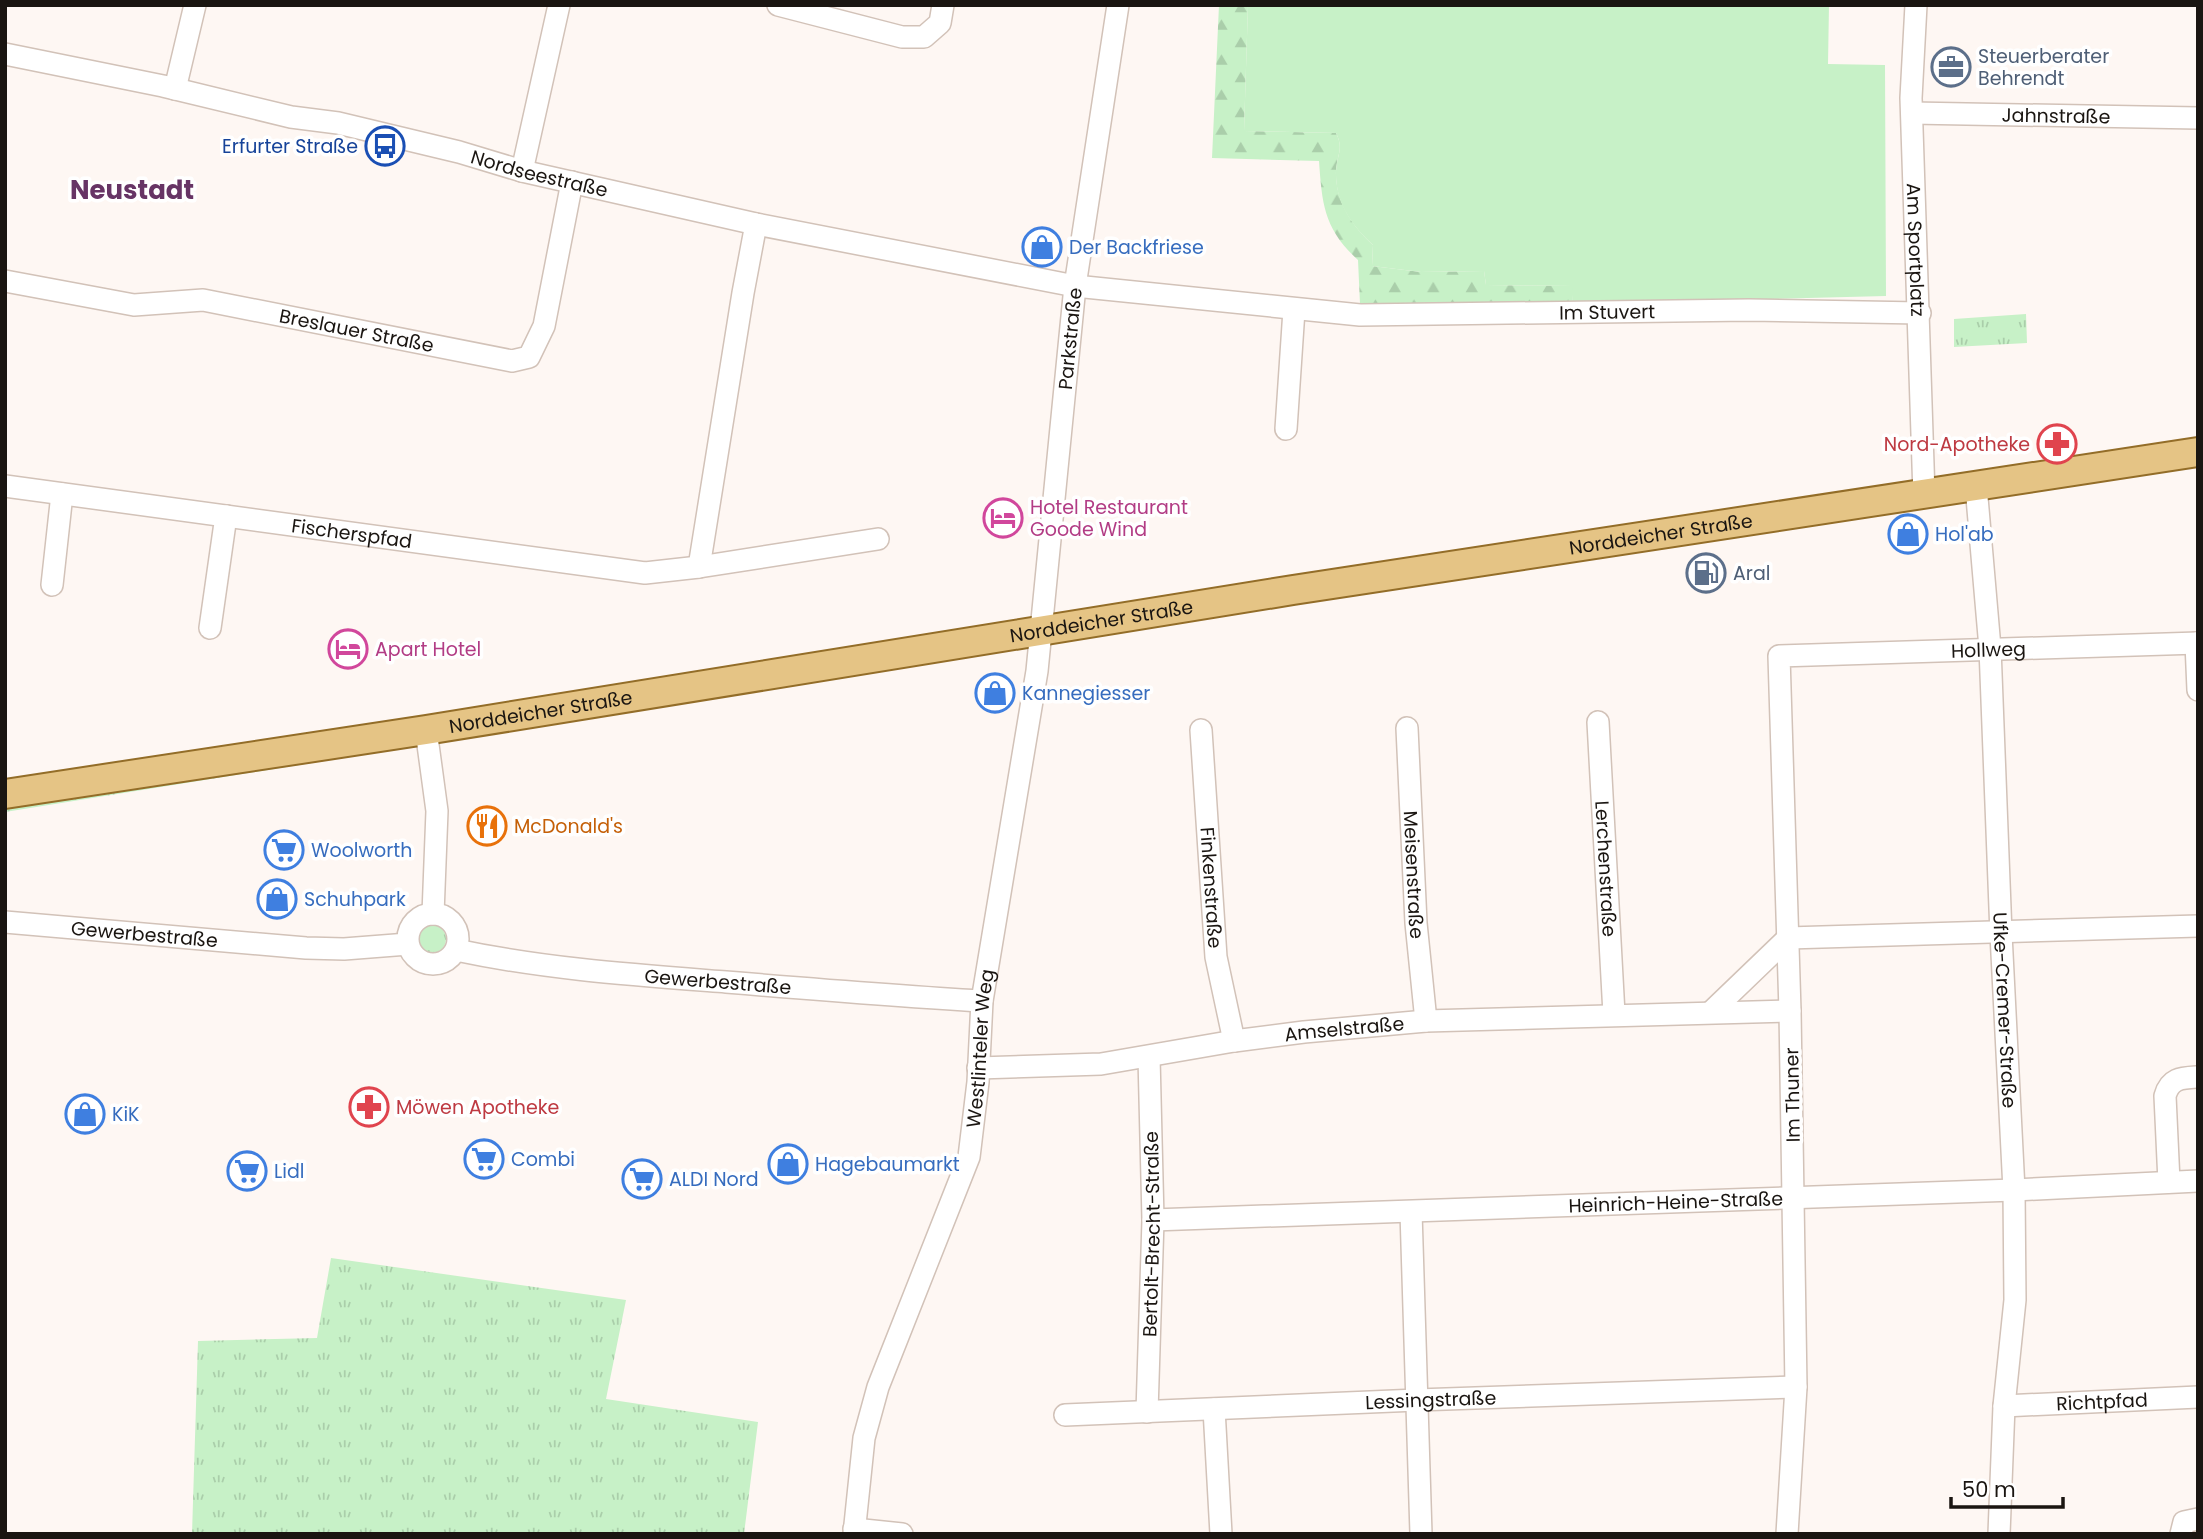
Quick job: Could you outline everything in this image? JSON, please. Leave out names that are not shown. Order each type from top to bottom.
[{"type":"main road","name":"Norddeicher Straße","points":[[5,794],[426,730],[1293,590],[2198,452]]},
{"type":"street","points":[[175,89],[195,5]]},
{"type":"street","points":[[522,171],[559,5]]},
{"type":"street","points":[[778,5],[902,37],[924,37],[940,23],[943,5]]},
{"type":"street","name":"Parkstraße","points":[[1041,632],[1075,286],[1118,5]]},
{"type":"street","name":"Am Sportplatz","points":[[1916,5],[1911,97],[1924,495]]},
{"type":"street","name":"Nordseestraße","points":[[5,54],[175,89],[291,117],[338,123],[459,152],[522,171],[756,224],[1075,286]]},
{"type":"street","name":"Jahnstraße","points":[[1912,113],[2198,118]]},
{"type":"street","name":"Breslauer Straße","points":[[5,281],[134,304],[203,300],[512,361],[529,357],[544,326],[572,182]]},
{"type":"street","points":[[699,567],[756,224]]},
{"type":"street","name":"Im Stuvert","points":[[1075,286],[1360,315],[1749,310],[1920,313]]},
{"type":"street","points":[[1286,429],[1294,310]]},
{"type":"street","name":"Fischerspfad","points":[[5,486],[645,573],[878,539]]},
{"type":"street","name":"Ufke-Cremer-Straße","points":[[1976,486],[1990,648],[2014,1190],[2015,1300],[2004,1406],[1999,1534]]},
{"type":"street","points":[[51,585],[62,494]]},
{"type":"street","points":[[210,628],[226,516]]},
{"type":"street","name":"Westlinteler Weg","points":[[854,1532],[864,1438],[871,1413],[894,1341],[969,1157],[982,1001],[1037,671],[1041,632]]},
{"type":"street","points":[[2197,643],[2198,690]]},
{"type":"street","name":"Hollweg","points":[[1779,656],[2197,643]]},
{"type":"street","name":"Im Thuner","points":[[1779,656],[1790,1011],[1796,1387],[1787,1534]]},
{"type":"street","name":"Lerchenstraße","points":[[1598,722],[1614,1014]]},
{"type":"street","name":"Meisenstraße","points":[[1407,728],[1416,923],[1426,1021]]},
{"type":"street","points":[[426,730],[437,811],[433,914]]},
{"type":"street","name":"Finkenstraße","points":[[1202,730],[1216,957],[1234,1041]]},
{"type":"street","points":[[433,914],[444,917],[455,926],[458,940],[456,950],[448,960],[431,965],[416,958],[408,944],[408,935],[414,923],[421,917],[433,914]]},
{"type":"street","name":"Gewerbestraße","points":[[5,922],[306,948],[344,949],[408,944]]},
{"type":"street","points":[[1711,1012],[1788,939],[2198,926]]},
{"type":"street","name":"Gewerbestraße","points":[[456,950],[528,964],[604,973],[982,1001]]},
{"type":"street","name":"Amselstraße","points":[[978,1068],[1101,1064],[1234,1041],[1426,1021],[1790,1011]]},
{"type":"street","name":"Bertolt-Brecht-Straße","points":[[1147,1412],[1153,1220],[1149,1057]]},
{"type":"street","points":[[2169,1182],[2165,1096],[2171,1084],[2178,1078],[2198,1077]]},
{"type":"street","name":"Heinrich-Heine-Straße","points":[[1153,1220],[2014,1190],[2198,1181]]},
{"type":"street","points":[[1411,1212],[1421,1534]]},
{"type":"street","name":"Lessingstraße","points":[[1065,1415],[1796,1387]]},
{"type":"street","name":"Richtpfad","points":[[2004,1406],[2198,1397]]},
{"type":"street","points":[[1214,1409],[1221,1534]]},
{"type":"street","points":[[2181,1534],[2180,1528],[2184,1522],[2198,1519]]},
{"type":"street","points":[[854,1532],[902,1534]]},
{"type":"green space","points":[[1219,5],[1248,5],[1244,131],[1336,133],[1340,148],[1336,171],[1338,193],[1358,230],[1373,245],[1372,266],[1421,272],[1484,271],[1486,285],[1574,286],[1572,304],[1360,304],[1358,260],[1338,238],[1327,215],[1319,161],[1212,158]]},
{"type":"green space","points":[[1248,5],[1829,5],[1828,64],[1885,65],[1886,296],[1572,304],[1573,286],[1486,285],[1484,271],[1421,272],[1372,266],[1373,245],[1351,221],[1338,193],[1336,171],[1340,148],[1336,133],[1244,131]]},
{"type":"green space","points":[[2026,314],[2027,343],[1954,347],[1954,319]]},
{"type":"green space","points":[[378,747],[380,752],[5,812],[5,808]]},
{"type":"green space","points":[[432,925],[442,929],[446,939],[442,949],[432,953],[422,949],[418,939],[422,929]]},
{"type":"green space","points":[[331,1258],[626,1300],[606,1399],[758,1422],[744,1534],[192,1534],[198,1341],[317,1338]]},
{"type":"place","name":"Steuerberater Behrendt","points":[[1951,67]]},
{"type":"place","name":"Erfurter Straße","points":[[385,146]]},
{"type":"place","name":"Der Backfriese","points":[[1042,247]]},
{"type":"place","name":"Nord-Apotheke","points":[[2057,444]]},
{"type":"place","name":"Hotel Restaurant Goode Wind","points":[[1003,518]]},
{"type":"place","name":"Hol'ab","points":[[1908,534]]},
{"type":"place","name":"Aral","points":[[1706,573]]},
{"type":"place","name":"Apart Hotel","points":[[348,649]]},
{"type":"place","name":"Kannegiesser","points":[[995,693]]},
{"type":"place","name":"McDonald's","points":[[487,826]]},
{"type":"place","name":"Woolworth","points":[[284,850]]},
{"type":"place","name":"Schuhpark","points":[[277,899]]},
{"type":"place","name":"Möwen Apotheke","points":[[369,1107]]},
{"type":"place","name":"KiK","points":[[85,1114]]},
{"type":"place","name":"Combi","points":[[484,1159]]},
{"type":"place","name":"Hagebaumarkt","points":[[788,1164]]},
{"type":"place","name":"Lidl","points":[[247,1171]]},
{"type":"place","name":"ALDI Nord","points":[[642,1179]]},
{"type":"district","name":"Neustadt","points":[[132,190]]}]
